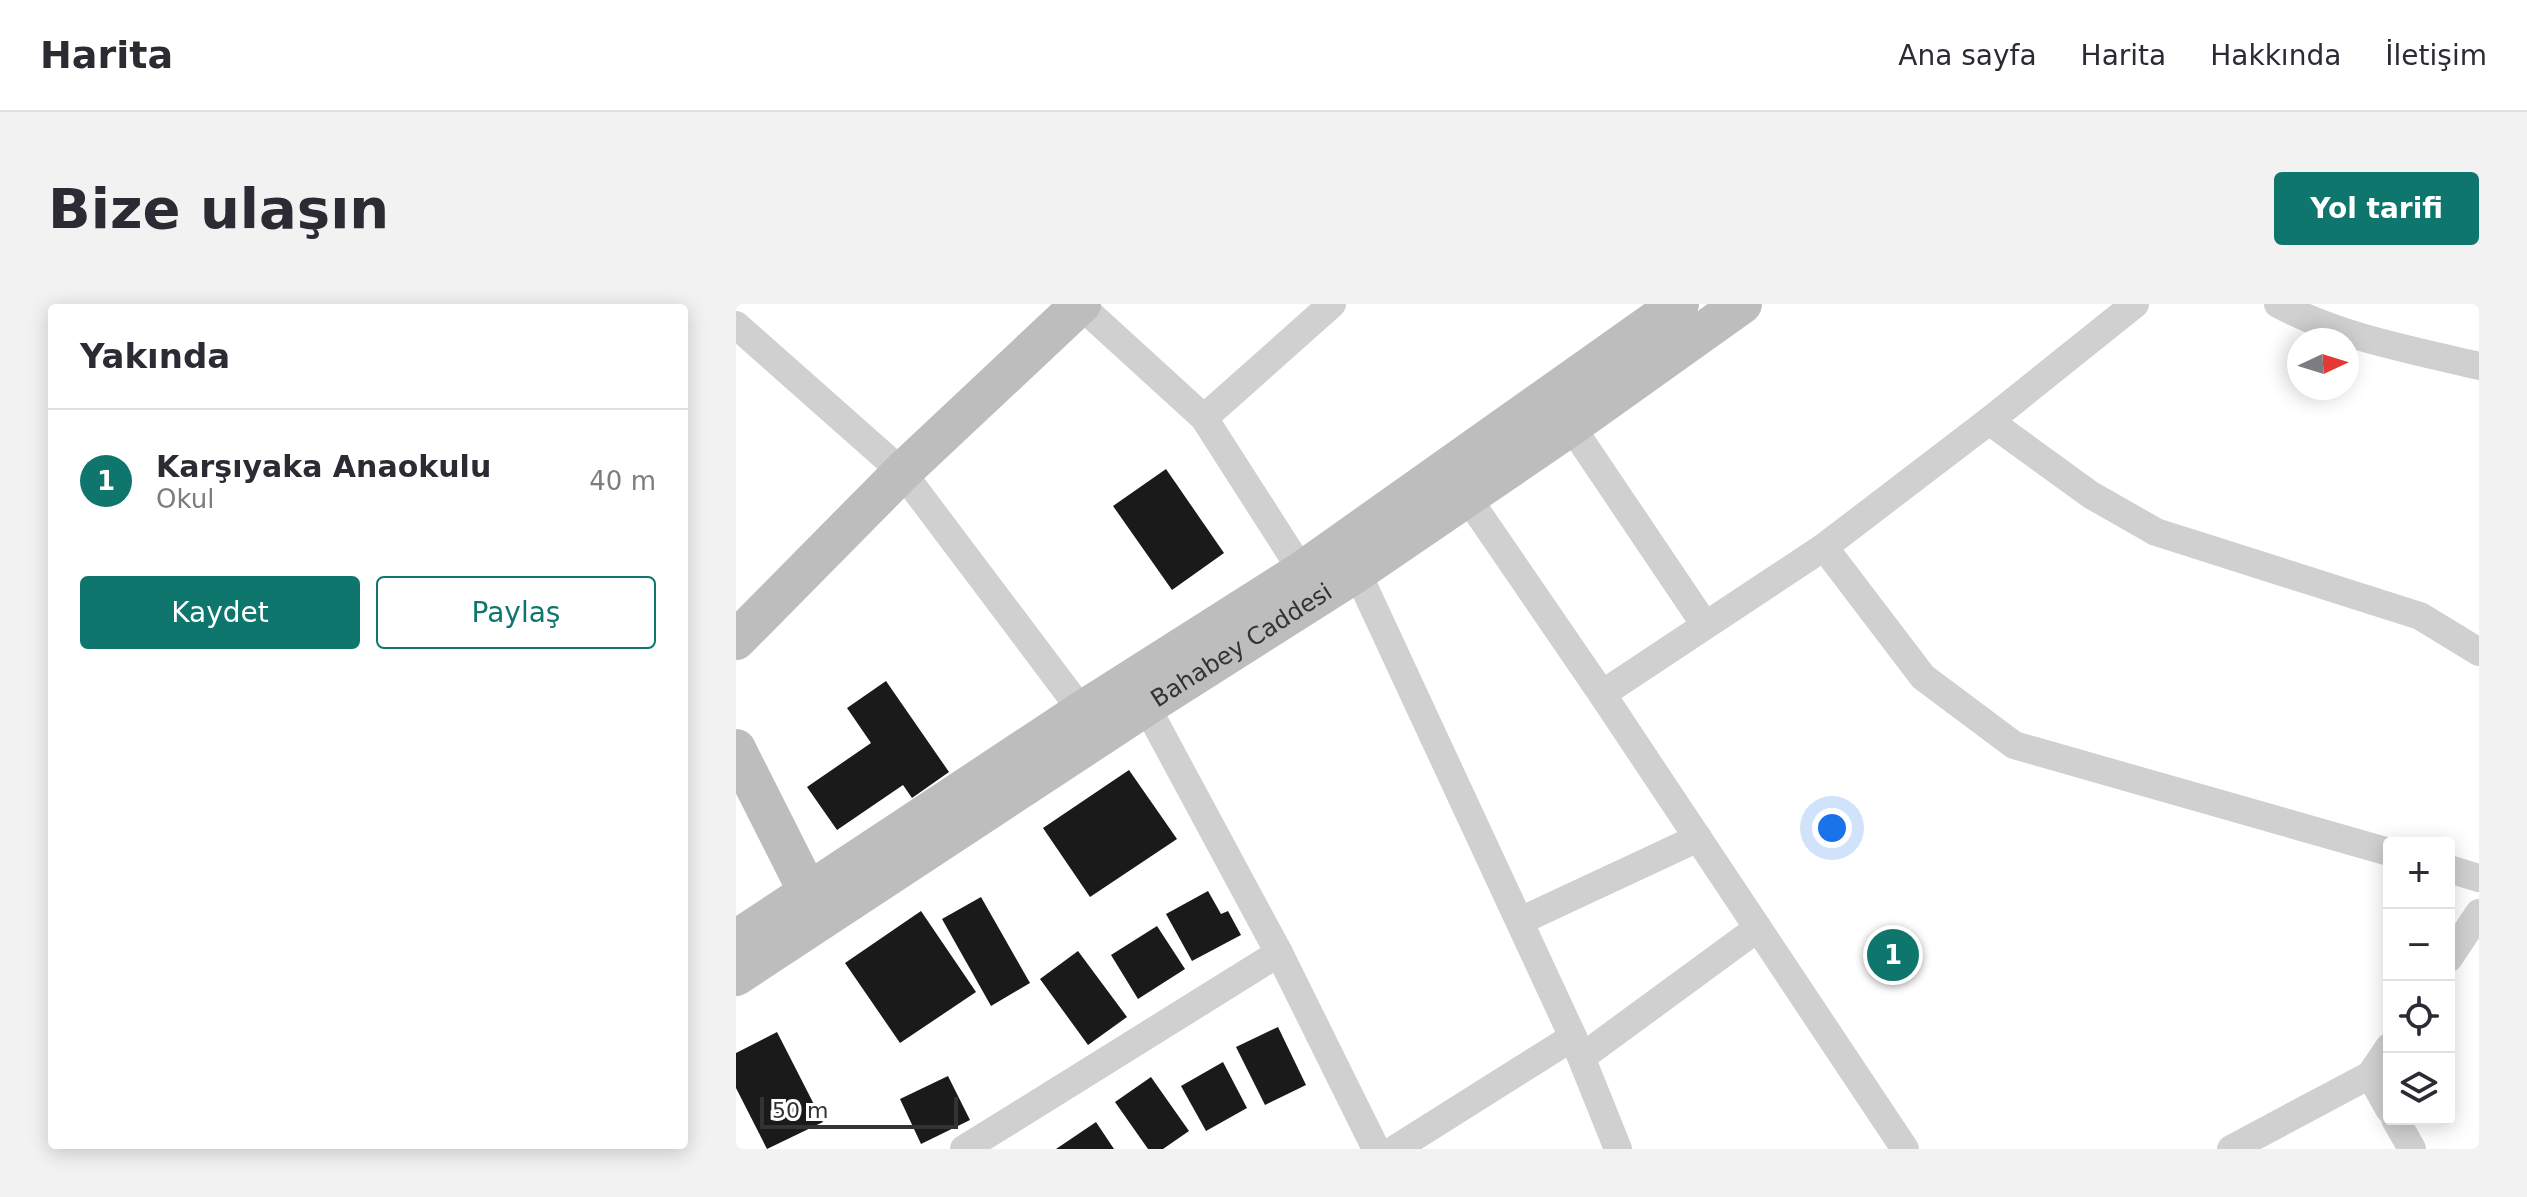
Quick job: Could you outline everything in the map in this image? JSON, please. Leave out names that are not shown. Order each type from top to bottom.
[{"type":"street","points":[[736,640],[902,472],[1080,304],[1204,418],[1302,571]]},
{"type":"street","points":[[1204,418],[1332,304]]},
{"type":"street","name":"Bahabey Caddesi","points":[[736,940],[1082,711],[1302,571],[1679,304]]},
{"type":"street","name":"Bahabey Caddesi","points":[[736,976],[1146,706],[1357,572],[1571,426],[1742,304]]},
{"type":"street","points":[[1602,694],[1824,547],[2135,304]]},
{"type":"street","points":[[2278,304],[2307,320],[2412,351],[2479,366]]},
{"type":"street","points":[[736,325],[902,472],[1082,711]]},
{"type":"street","points":[[1989,421],[2091,495],[2156,532],[2420,616],[2479,652]]},
{"type":"street","points":[[1571,426],[1705,625]]},
{"type":"street","points":[[1467,497],[1905,1149]]},
{"type":"street","points":[[1824,547],[1923,677],[2014,745],[2383,850]]},
{"type":"street","points":[[1357,572],[1577,1047],[1618,1149]]},
{"type":"street","points":[[1146,706],[1279,953],[1376,1149]]},
{"type":"street","points":[[736,749],[808,892]]},
{"type":"street","points":[[1520,921],[1698,838]]},
{"type":"street","points":[[2455,871],[2479,878]]},
{"type":"street","points":[[2455,949],[2479,913]]},
{"type":"street","points":[[1395,1149],[1577,1047],[1758,928]]},
{"type":"street","points":[[964,1149],[1279,953]]},
{"type":"street","points":[[2231,1149],[2370,1075],[2385,1053]]},
{"type":"street","points":[[2370,1075],[2383,1098]]},
{"type":"street","points":[[2398,1125],[2412,1149]]},
{"type":"building","points":[[1166,469],[1224,553],[1172,590],[1113,506]]},
{"type":"building","points":[[886,681],[949,772],[912,798],[903,785],[837,830],[807,787],[871,743],[847,708]]},
{"type":"building","points":[[1129,770],[1177,839],[1090,897],[1043,828]]},
{"type":"building","points":[[1208,891],[1221,914],[1228,911],[1241,935],[1192,961],[1166,914]]},
{"type":"building","points":[[981,897],[1030,983],[991,1006],[942,919]]},
{"type":"building","points":[[921,911],[976,992],[900,1043],[845,963]]},
{"type":"building","points":[[1157,926],[1185,969],[1138,999],[1111,955]]},
{"type":"building","points":[[1078,951],[1127,1017],[1088,1045],[1040,979]]},
{"type":"building","points":[[1278,1027],[1306,1085],[1265,1105],[1236,1047]]},
{"type":"building","points":[[777,1032],[823,1122],[767,1149],[736,1088],[736,1053]]},
{"type":"building","points":[[1223,1062],[1247,1108],[1206,1131],[1181,1086]]},
{"type":"building","points":[[948,1076],[970,1120],[921,1144],[900,1099]]},
{"type":"building","points":[[1151,1077],[1189,1131],[1163,1149],[1148,1149],[1115,1102]]},
{"type":"building","points":[[1096,1122],[1114,1149],[1056,1149]]},
{"type":"place","name":"Karşıyaka Anaokulu","points":[[1893,955]]}]
